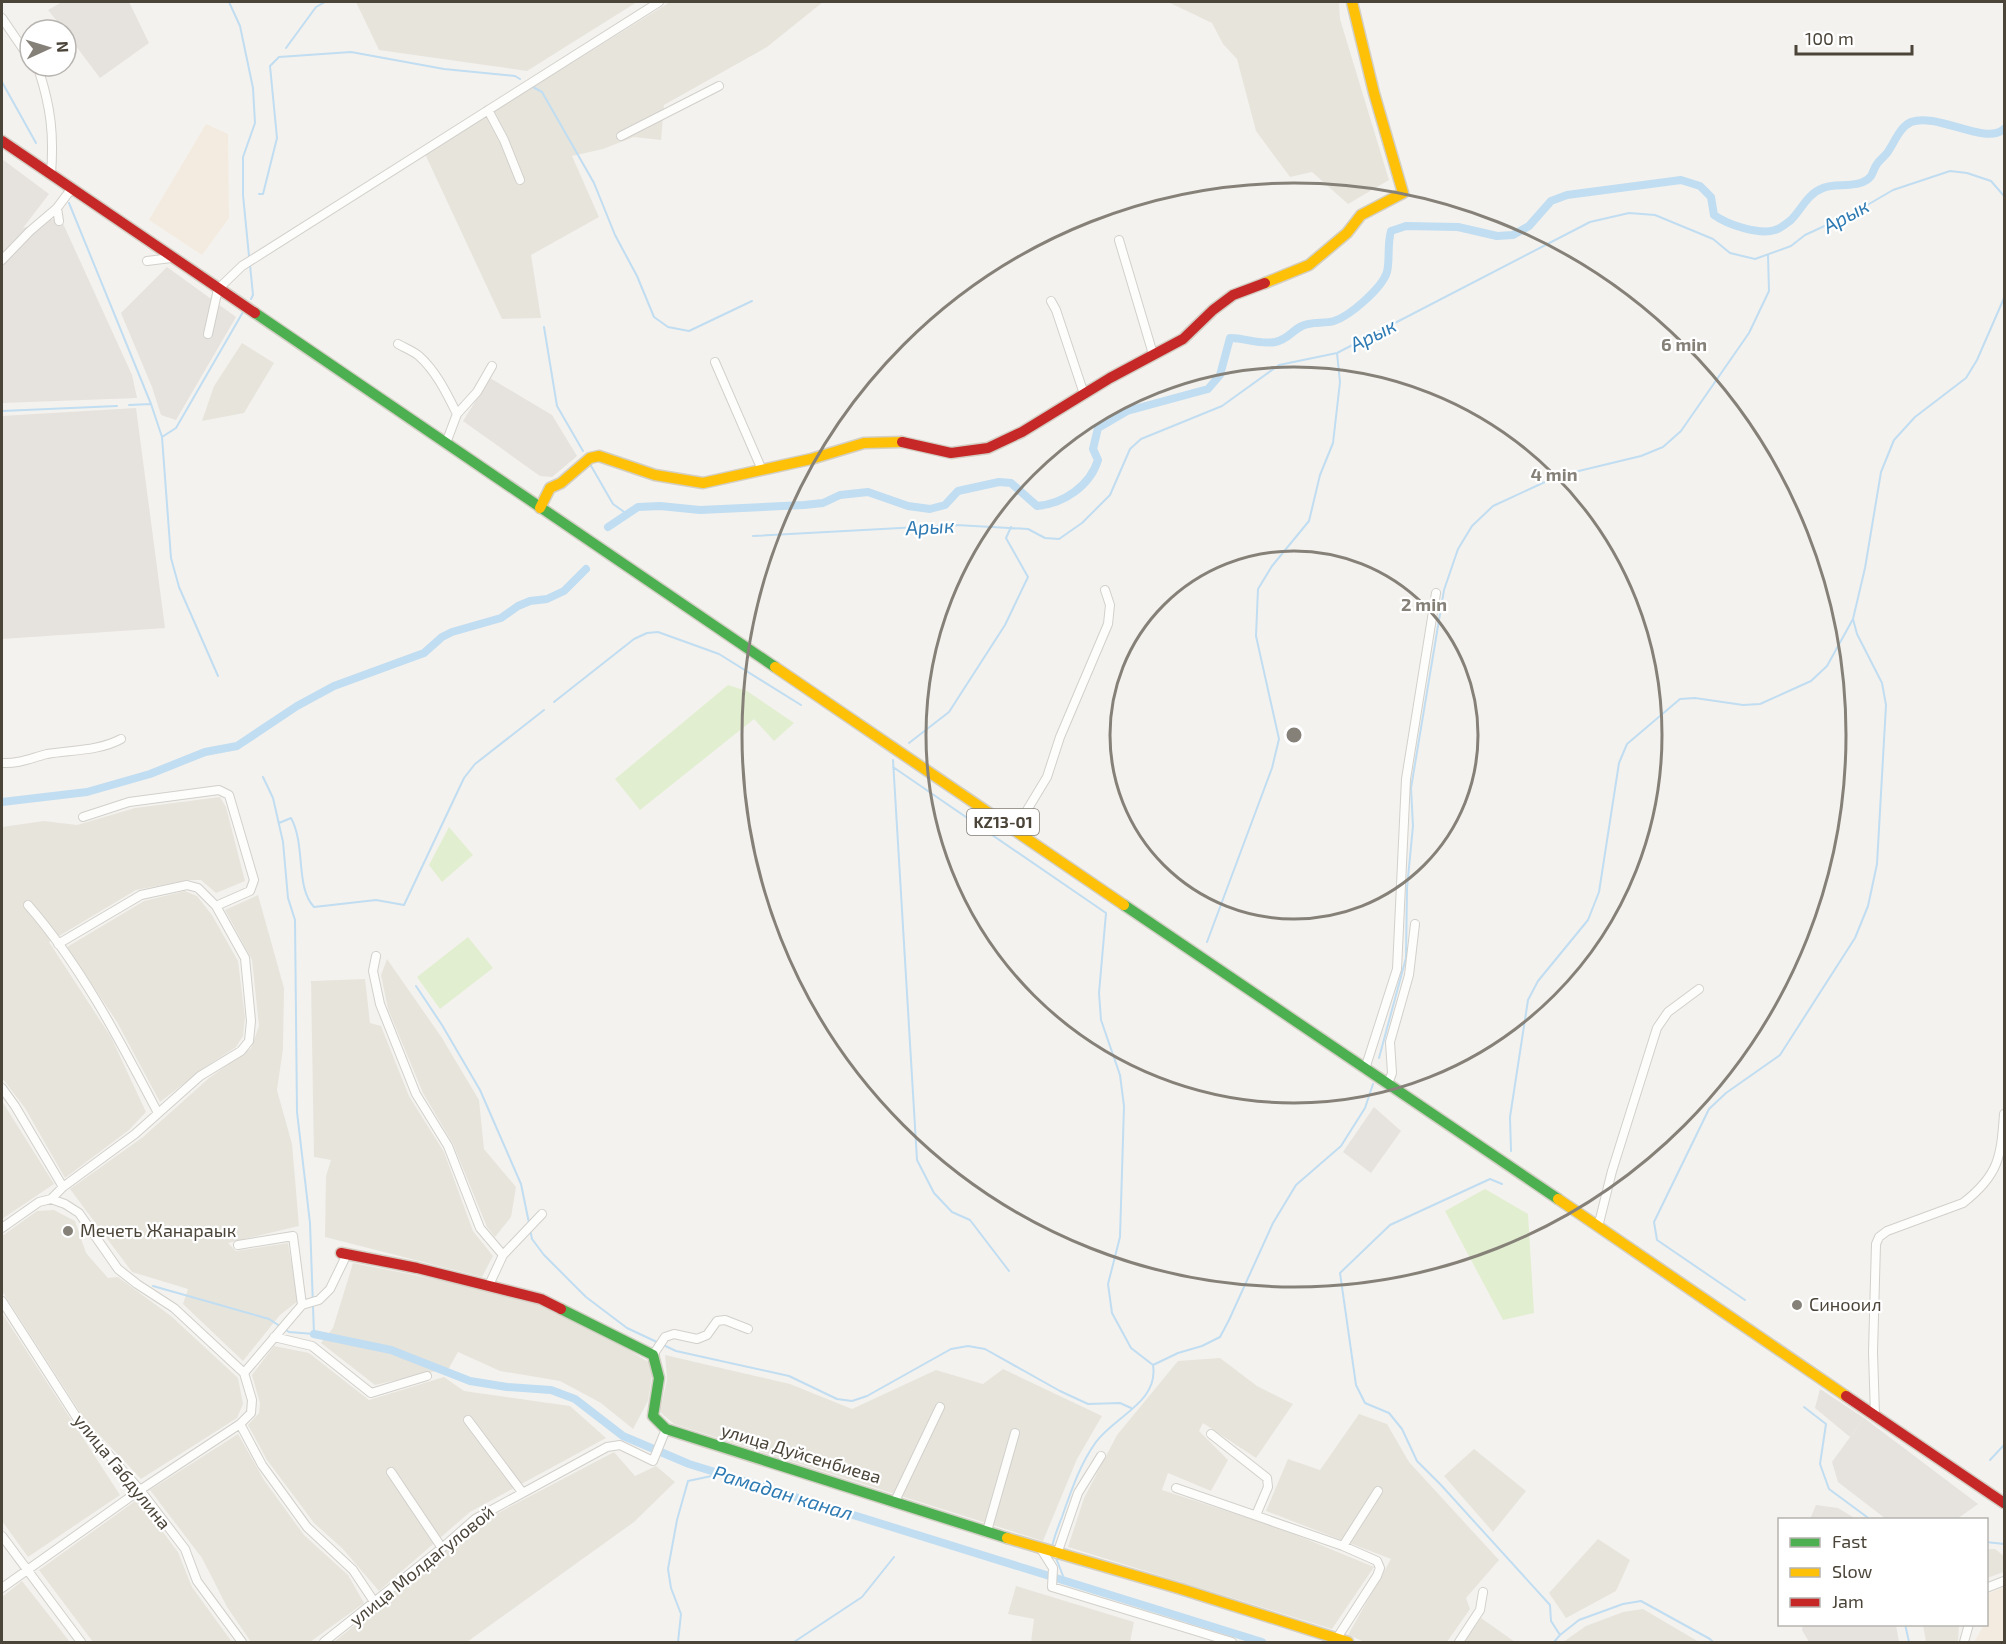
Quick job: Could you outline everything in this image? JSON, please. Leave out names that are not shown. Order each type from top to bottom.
[{"type":"main road","points":[[540,508],[550,488],[561,483],[593,457],[604,457],[655,476],[703,483],[718,482],[736,475],[812,459],[864,443],[898,441],[951,453],[988,448],[1022,432],[1153,354],[1183,339],[1233,295],[1309,265],[1347,233],[1361,215],[1403,193],[1374,93],[1352,2]]},
{"type":"main road","name":"KZ13-01","points":[[2,141],[2004,1503]]},
{"type":"main road","points":[[344,1253],[417,1268],[541,1299],[653,1355],[659,1367],[659,1383],[652,1416],[666,1429]]},
{"type":"main road","name":"улица Дуйсенбиева","points":[[666,1429],[1057,1554],[1180,1589],[1342,1640]]},
{"type":"street","points":[[208,334],[218,289],[242,266],[659,2]]},
{"type":"street","points":[[2,18],[18,41]]},
{"type":"street","points":[[40,78],[51,115],[54,145],[51,174]]},
{"type":"street","points":[[621,136],[718,86]]},
{"type":"street","points":[[488,110],[504,140],[520,180]]},
{"type":"street","points":[[2,260],[30,231],[57,208],[72,188]]},
{"type":"street","points":[[57,208],[59,221]]},
{"type":"street","points":[[1119,240],[1153,354]]},
{"type":"street","points":[[147,261],[172,257]]},
{"type":"street","points":[[1051,301],[1084,394]]},
{"type":"street","points":[[398,344],[419,356],[434,373],[457,414]]},
{"type":"street","points":[[715,362],[762,470]]},
{"type":"street","points":[[446,443],[457,414],[477,392],[492,366]]},
{"type":"street","points":[[1015,830],[1047,777],[1060,737],[1108,624],[1110,605],[1106,590]]},
{"type":"street","points":[[1365,1069],[1382,1020],[1398,958],[1406,779],[1436,593]]},
{"type":"street","points":[[2,763],[23,762],[46,754],[87,749],[121,739]]},
{"type":"street","points":[[83,817],[129,802],[219,790],[229,795],[254,880],[250,891],[216,906]]},
{"type":"street","points":[[2,1228],[39,1202],[51,1199],[135,1134],[200,1076],[241,1051],[249,1041],[251,1021],[246,958],[216,906],[198,888],[186,885],[141,895],[58,944]]},
{"type":"street","points":[[28,905],[46,926],[113,1027],[158,1113]]},
{"type":"street","points":[[1388,1084],[1392,1073],[1390,1042],[1408,975],[1415,924]]},
{"type":"street","points":[[376,956],[373,971],[380,1004],[416,1094],[448,1146],[480,1228],[503,1255]]},
{"type":"street","points":[[1598,1227],[1612,1171],[1657,1028],[1668,1012],[1699,989]]},
{"type":"street","points":[[2,1088],[63,1188]]},
{"type":"street","points":[[1875,1416],[1873,1371],[1876,1244],[1887,1231],[1963,1203],[1971,1196],[1997,1164],[2002,1142],[2004,1114]]},
{"type":"street","points":[[2,1588],[140,1490],[240,1424],[251,1413],[252,1400],[244,1372],[174,1308],[118,1269],[79,1213],[51,1199]]},
{"type":"street","points":[[489,1286],[503,1255],[542,1214]]},
{"type":"street","points":[[238,1245],[293,1236],[302,1305]]},
{"type":"street","points":[[244,1372],[302,1305],[319,1300],[330,1289],[344,1253]]},
{"type":"street","name":"улица Габдулина","points":[[2,1301],[79,1422],[140,1490],[184,1549],[197,1581],[242,1642]]},
{"type":"street","points":[[653,1355],[665,1337],[674,1334],[698,1339],[706,1335],[717,1321],[725,1320],[748,1329]]},
{"type":"street","points":[[274,1337],[312,1346],[371,1393],[427,1376]]},
{"type":"street","points":[[895,1501],[940,1407]]},
{"type":"street","points":[[468,1420],[522,1492]]},
{"type":"street","points":[[240,1424],[262,1465],[307,1527],[353,1570],[375,1603]]},
{"type":"street","name":"улица Молдагуловой","points":[[324,1642],[375,1603],[475,1519],[607,1447],[620,1445],[652,1461],[666,1429]]},
{"type":"street","points":[[987,1531],[1015,1433]]},
{"type":"street","points":[[1211,1434],[1267,1478],[1268,1487],[1256,1515]]},
{"type":"street","points":[[1057,1554],[1078,1493],[1101,1456]]},
{"type":"street","points":[[391,1472],[442,1548]]},
{"type":"street","points":[[1176,1488],[1343,1546],[1377,1561],[1380,1568],[1377,1576],[1342,1640]]},
{"type":"street","points":[[1343,1546],[1378,1491]]},
{"type":"street","points":[[2,1536],[81,1642]]},
{"type":"street","points":[[1041,1549],[1053,1568],[1052,1587],[1232,1642]]},
{"type":"street","points":[[1988,1587],[2004,1581]]},
{"type":"street","points":[[1459,1642],[1480,1610],[1483,1592]]},
{"type":"street","points":[[1964,1642],[1968,1626]]},
{"type":"shaded area","points":[[62,2],[129,2],[149,43],[100,78],[78,49],[78,18],[54,18],[48,10]]},
{"type":"shaded area","points":[[356,2],[637,2],[527,71],[379,50]]},
{"type":"shaded area","points":[[670,2],[823,2],[767,47],[664,105],[661,140],[634,137],[603,149],[572,156],[599,217],[531,255],[541,318],[502,319],[425,154]]},
{"type":"shaded area","points":[[1168,2],[1339,2],[1340,19],[1389,180],[1348,204],[1312,172],[1290,177],[1256,131],[1237,59],[1223,44],[1212,23]]},
{"type":"shaded area","points":[[206,124],[228,134],[229,218],[202,255],[149,220]]},
{"type":"shaded area","points":[[2,159],[49,194],[23,228],[60,217],[132,375],[137,398],[2,403]]},
{"type":"shaded area","points":[[167,267],[236,317],[176,420],[161,415],[152,387],[121,313]]},
{"type":"shaded area","points":[[242,343],[274,363],[244,413],[202,421],[214,386]]},
{"type":"shaded area","points":[[490,378],[552,415],[577,456],[552,477],[540,476],[463,421]]},
{"type":"shaded area","points":[[136,408],[165,628],[2,639],[2,416]]},
{"type":"shaded area","points":[[220,797],[226,807],[245,881],[216,893],[201,880],[189,880],[136,890],[49,942],[111,1037],[146,1112],[129,1130],[65,1178],[25,1108],[2,1078],[2,827],[44,821],[77,825],[135,808]]},
{"type":"shaded area","points":[[185,891],[197,896],[212,915],[238,961],[245,1017],[243,1036],[236,1047],[160,1102],[117,1022],[67,947],[144,901]]},
{"type":"shaded area","points":[[258,895],[284,988],[283,1049],[277,1090],[292,1144],[299,1226],[228,1243],[236,1251],[288,1243],[298,1301],[280,1315],[243,1361],[183,1304],[188,1289],[132,1272],[70,1189],[143,1137],[209,1078],[251,1048],[259,1026],[252,960],[225,910]]},
{"type":"shaded area","points":[[387,959],[442,1038],[479,1100],[484,1149],[516,1187],[511,1217],[495,1237],[487,1227],[453,1144],[423,1093],[388,1009],[381,975]]},
{"type":"shaded area","points":[[365,979],[370,1023],[381,1026],[409,1096],[444,1152],[473,1231],[493,1256],[482,1277],[325,1237],[326,1176],[331,1160],[314,1157],[311,981]]},
{"type":"shaded area","points":[[2,1101],[54,1184],[2,1219]]},
{"type":"shaded area","points":[[1374,1107],[1401,1131],[1371,1173],[1343,1152]]},
{"type":"shaded area","points":[[54,1210],[75,1221],[86,1253],[108,1278],[118,1277],[171,1316],[238,1378],[243,1404],[237,1418],[141,1479],[85,1420],[2,1291],[2,1236],[37,1211]]},
{"type":"shaded area","points":[[353,1263],[526,1297],[616,1342],[650,1363],[652,1376],[648,1401],[633,1429],[601,1403],[560,1381],[500,1371],[458,1352],[449,1368],[375,1385],[321,1343],[333,1328]]},
{"type":"shaded area","points":[[2,1313],[120,1495],[28,1557],[2,1521]]},
{"type":"shaded area","points":[[274,1346],[309,1353],[369,1400],[444,1377],[464,1391],[570,1406],[606,1438],[470,1512],[379,1591],[342,1548],[314,1523],[267,1460],[248,1425],[259,1413],[260,1403],[252,1375]]},
{"type":"shaded area","points":[[665,1355],[790,1384],[852,1409],[936,1370],[983,1384],[1003,1369],[1102,1416],[1077,1459],[1043,1541],[674,1424],[660,1412],[667,1379]]},
{"type":"shaded area","points":[[1220,1358],[1257,1386],[1293,1404],[1256,1458],[1203,1423],[1199,1431],[1228,1460],[1211,1491],[1168,1473],[1162,1490],[1282,1529],[1374,1567],[1332,1629],[1068,1547],[1084,1498],[1117,1435],[1178,1361]]},
{"type":"shaded area","points":[[1820,1389],[1864,1418],[1850,1437],[1815,1408]]},
{"type":"shaded area","points":[[1359,1414],[1387,1424],[1409,1462],[1499,1560],[1466,1598],[1470,1609],[1447,1642],[1365,1642],[1348,1635],[1391,1559],[1266,1511],[1288,1459],[1320,1470]]},
{"type":"shaded area","points":[[1864,1418],[1978,1504],[1958,1518],[1885,1518],[1838,1482],[1832,1462]]},
{"type":"shaded area","points":[[238,1434],[264,1480],[304,1535],[348,1575],[364,1603],[310,1642],[251,1642],[227,1607],[202,1558],[150,1490]]},
{"type":"shaded area","points":[[1474,1449],[1526,1491],[1493,1532],[1444,1476]]},
{"type":"shaded area","points":[[614,1452],[635,1476],[656,1466],[675,1482],[634,1522],[467,1642],[334,1642],[481,1522]]},
{"type":"shaded area","points":[[138,1499],[178,1552],[192,1587],[232,1642],[93,1642],[39,1570]]},
{"type":"shaded area","points":[[1816,1505],[1838,1508],[1854,1518],[1810,1518]]},
{"type":"shaded area","points":[[1598,1539],[1630,1560],[1616,1591],[1566,1618],[1549,1593]]},
{"type":"shaded area","points":[[1988,1549],[1995,1549],[2004,1556],[2004,1572],[1988,1578]]},
{"type":"shaded area","points":[[22,1581],[70,1642],[2,1642],[2,1597]]},
{"type":"shaded area","points":[[1016,1586],[1134,1622],[1130,1642],[1031,1642],[1034,1619],[1008,1614]]},
{"type":"shaded area","points":[[2004,1587],[2004,1642],[1974,1642],[1983,1626],[1988,1626],[1988,1594]]},
{"type":"shaded area","points":[[1643,1609],[1699,1642],[1563,1642],[1586,1626],[1623,1612]]},
{"type":"shaded area","points":[[1481,1618],[1515,1642],[1464,1642]]},
{"type":"shaded area","points":[[1803,1626],[1896,1626],[1899,1642],[1809,1642],[1802,1630]]},
{"type":"shaded area","points":[[1923,1626],[1959,1626],[1958,1642],[1926,1642]]},
{"type":"green space","points":[[728,685],[747,691],[794,723],[774,741],[754,719],[640,810],[615,779]]},
{"type":"green space","points":[[449,827],[473,855],[442,882],[429,865]]},
{"type":"green space","points":[[468,937],[493,968],[440,1009],[417,977]]},
{"type":"green space","points":[[1485,1189],[1528,1214],[1534,1313],[1503,1320],[1445,1211]]},
{"type":"waterway","points":[[229,2],[240,26],[253,88],[255,123],[243,157],[243,195],[249,256]]},
{"type":"waterway","points":[[286,48],[316,7],[325,2]]},
{"type":"waterway","points":[[259,194],[263,194],[277,138],[270,66],[279,57],[351,52],[444,69],[515,76],[520,79]]},
{"type":"waterway","points":[[2,82],[36,143]]},
{"type":"waterway","points":[[531,86],[542,92],[594,183],[615,235],[637,276],[654,317],[668,327],[689,331],[752,301]]},
{"type":"waterway","points":[[608,527],[638,507],[660,506],[700,510],[804,505],[823,503],[840,495],[868,492],[908,506],[930,509],[945,505],[958,491],[999,482],[1011,483],[1037,506],[1047,505],[1074,492],[1089,478],[1098,460],[1093,449],[1098,428],[1127,411],[1208,389],[1220,375],[1230,338],[1263,343],[1275,342],[1284,339],[1306,324],[1334,321],[1356,308],[1379,286],[1387,272],[1391,231],[1406,226],[1458,227],[1497,236],[1513,235],[1529,226],[1551,201],[1567,195],[1681,180],[1700,186],[1711,197],[1714,215],[1720,219],[1744,228],[1761,231],[1775,230],[1791,220],[1817,191],[1828,186],[1861,183],[1866,180],[1901,131],[1911,122],[1934,121],[1986,134],[2004,129]]},
{"type":"waterway","name":"Арык","points":[[753,536],[956,525],[1028,529],[1045,538],[1059,539],[1082,523],[1110,495],[1130,449],[1141,439],[1222,406],[1279,365],[1337,353],[1590,222],[1629,213],[1655,215],[1713,239],[1730,253],[1755,259],[1791,246],[1805,235],[1857,211],[1893,190],[1950,171],[1967,173],[1991,181],[2004,196]]},
{"type":"waterway","points":[[69,203],[151,404],[162,437],[171,558],[179,587],[218,676]]},
{"type":"waterway","points":[[1379,1058],[1406,958],[1407,888],[1413,826],[1411,788],[1444,590],[1458,549],[1472,526],[1493,506],[1558,476],[1641,456],[1663,447],[1681,431],[1749,333],[1769,291],[1768,255]]},
{"type":"waterway","points":[[250,265],[253,295],[251,299]]},
{"type":"waterway","points":[[1745,1300],[1657,1240],[1654,1222],[1709,1109],[1726,1093],[1780,1055],[1855,938],[1868,906],[1877,864],[1886,705],[1882,683],[1857,634],[1853,619],[1865,568],[1881,472],[1894,440],[1915,417],[1966,378],[1977,360],[2004,298]]},
{"type":"waterway","points":[[162,437],[176,428],[243,312]]},
{"type":"waterway","points":[[544,327],[557,406],[583,451]]},
{"type":"waterway","points":[[1207,942],[1272,768],[1279,739],[1256,636],[1258,589],[1272,566],[1309,521],[1320,475],[1333,443],[1340,382],[1337,353]]},
{"type":"waterway","points":[[129,405],[151,404]]},
{"type":"waterway","points":[[2,411],[117,406]]},
{"type":"waterway","points":[[590,464],[613,504],[627,514]]},
{"type":"waterway","points":[[909,743],[949,712],[1005,625],[1028,577],[1006,538],[1011,527]]},
{"type":"waterway","points":[[2,802],[87,792],[150,774],[205,752],[237,746],[297,706],[334,686],[424,653],[442,637],[452,632],[501,618],[518,606],[530,601],[547,599],[564,591],[586,569]]},
{"type":"waterway","points":[[1511,1151],[1510,1117],[1528,1000],[1538,981],[1588,920],[1599,892],[1619,763],[1627,744],[1680,699],[1695,698],[1743,705],[1760,704],[1811,681],[1827,666],[1853,619]]},
{"type":"waterway","points":[[554,702],[634,639],[647,633],[658,632],[719,654],[801,705]]},
{"type":"waterway","points":[[279,823],[291,818],[296,829],[304,888],[314,907],[376,900],[404,905],[464,778],[475,764],[544,710]]},
{"type":"waterway","points":[[893,760],[917,1160],[934,1193],[952,1212],[970,1220],[1009,1271]]},
{"type":"waterway","points":[[893,767],[1106,913],[1099,993],[1101,1020],[1120,1075],[1124,1106],[1120,1237],[1108,1284],[1112,1313],[1131,1348],[1153,1365],[1153,1378],[1143,1399],[1104,1433],[1090,1450],[1072,1488],[1052,1547]]},
{"type":"waterway","points":[[153,1286],[269,1319],[289,1332],[314,1334],[310,1223],[297,1112],[295,920],[288,898],[283,842],[273,798],[263,777]]},
{"type":"waterway","points":[[416,986],[480,1090],[521,1184],[529,1223]]},
{"type":"waterway","points":[[1153,1365],[1220,1337],[1273,1223],[1296,1185],[1341,1146],[1365,1108],[1373,1084]]},
{"type":"waterway","points":[[1502,1184],[1490,1179],[1390,1225],[1340,1273],[1356,1385],[1365,1403],[1389,1413],[1402,1429],[1417,1461],[1550,1605],[1551,1621],[1560,1635]]},
{"type":"waterway","points":[[530,1229],[532,1239],[544,1255],[586,1297],[627,1328],[676,1351],[789,1376],[837,1399],[852,1401],[867,1396],[951,1349],[968,1346],[985,1349],[1088,1404],[1120,1403],[1131,1408]]},
{"type":"waterway","name":"Рамадан канал","points":[[314,1334],[391,1350],[470,1381],[507,1387],[551,1390],[575,1399],[623,1436],[689,1464],[1262,1642]]},
{"type":"waterway","points":[[1804,1407],[1826,1424],[1820,1464],[1829,1489],[1868,1518]]},
{"type":"waterway","points":[[1990,1460],[2004,1445]]},
{"type":"waterway","points":[[678,1642],[681,1614],[671,1588],[668,1569],[677,1520],[688,1481],[721,1474]]},
{"type":"waterway","points":[[1988,1542],[2004,1544]]},
{"type":"waterway","points":[[794,1642],[862,1597],[894,1557]]},
{"type":"waterway","points":[[1056,1558],[1065,1581]]},
{"type":"waterway","points":[[1554,1642],[1579,1620],[1623,1604],[1641,1601],[1713,1642]]},
{"type":"waterway","points":[[1905,1626],[1909,1642]]},
{"type":"traffic: fast","points":[[255,313],[775,667]]},
{"type":"traffic: fast","points":[[1124,905],[1558,1199]]},
{"type":"traffic: fast","points":[[561,1309],[653,1355],[659,1378],[653,1416],[666,1429],[1007,1538]]},
{"type":"traffic: slow","points":[[1265,283],[1309,265],[1347,233],[1361,215],[1403,193],[1374,93],[1352,2]]},
{"type":"traffic: slow","points":[[540,508],[550,488],[561,483],[590,458],[599,456],[655,475],[703,483],[811,459],[864,443],[902,442]]},
{"type":"traffic: slow","points":[[775,667],[1124,905]]},
{"type":"traffic: slow","points":[[1558,1199],[1846,1396]]},
{"type":"traffic: slow","points":[[1007,1538],[1181,1589],[1348,1642]]},
{"type":"traffic: jam","points":[[2,141],[255,313]]},
{"type":"traffic: jam","points":[[902,442],[951,453],[988,448],[1022,432],[1110,378],[1183,339],[1213,310],[1233,295],[1265,283]]},
{"type":"traffic: jam","points":[[341,1253],[417,1268],[541,1299],[561,1309]]},
{"type":"traffic: jam","points":[[1846,1396],[2004,1503]]},
{"type":"place","name":"Мечеть Жанараык","points":[[68,1231]]},
{"type":"place","name":"Синооил","points":[[1797,1305]]}]
